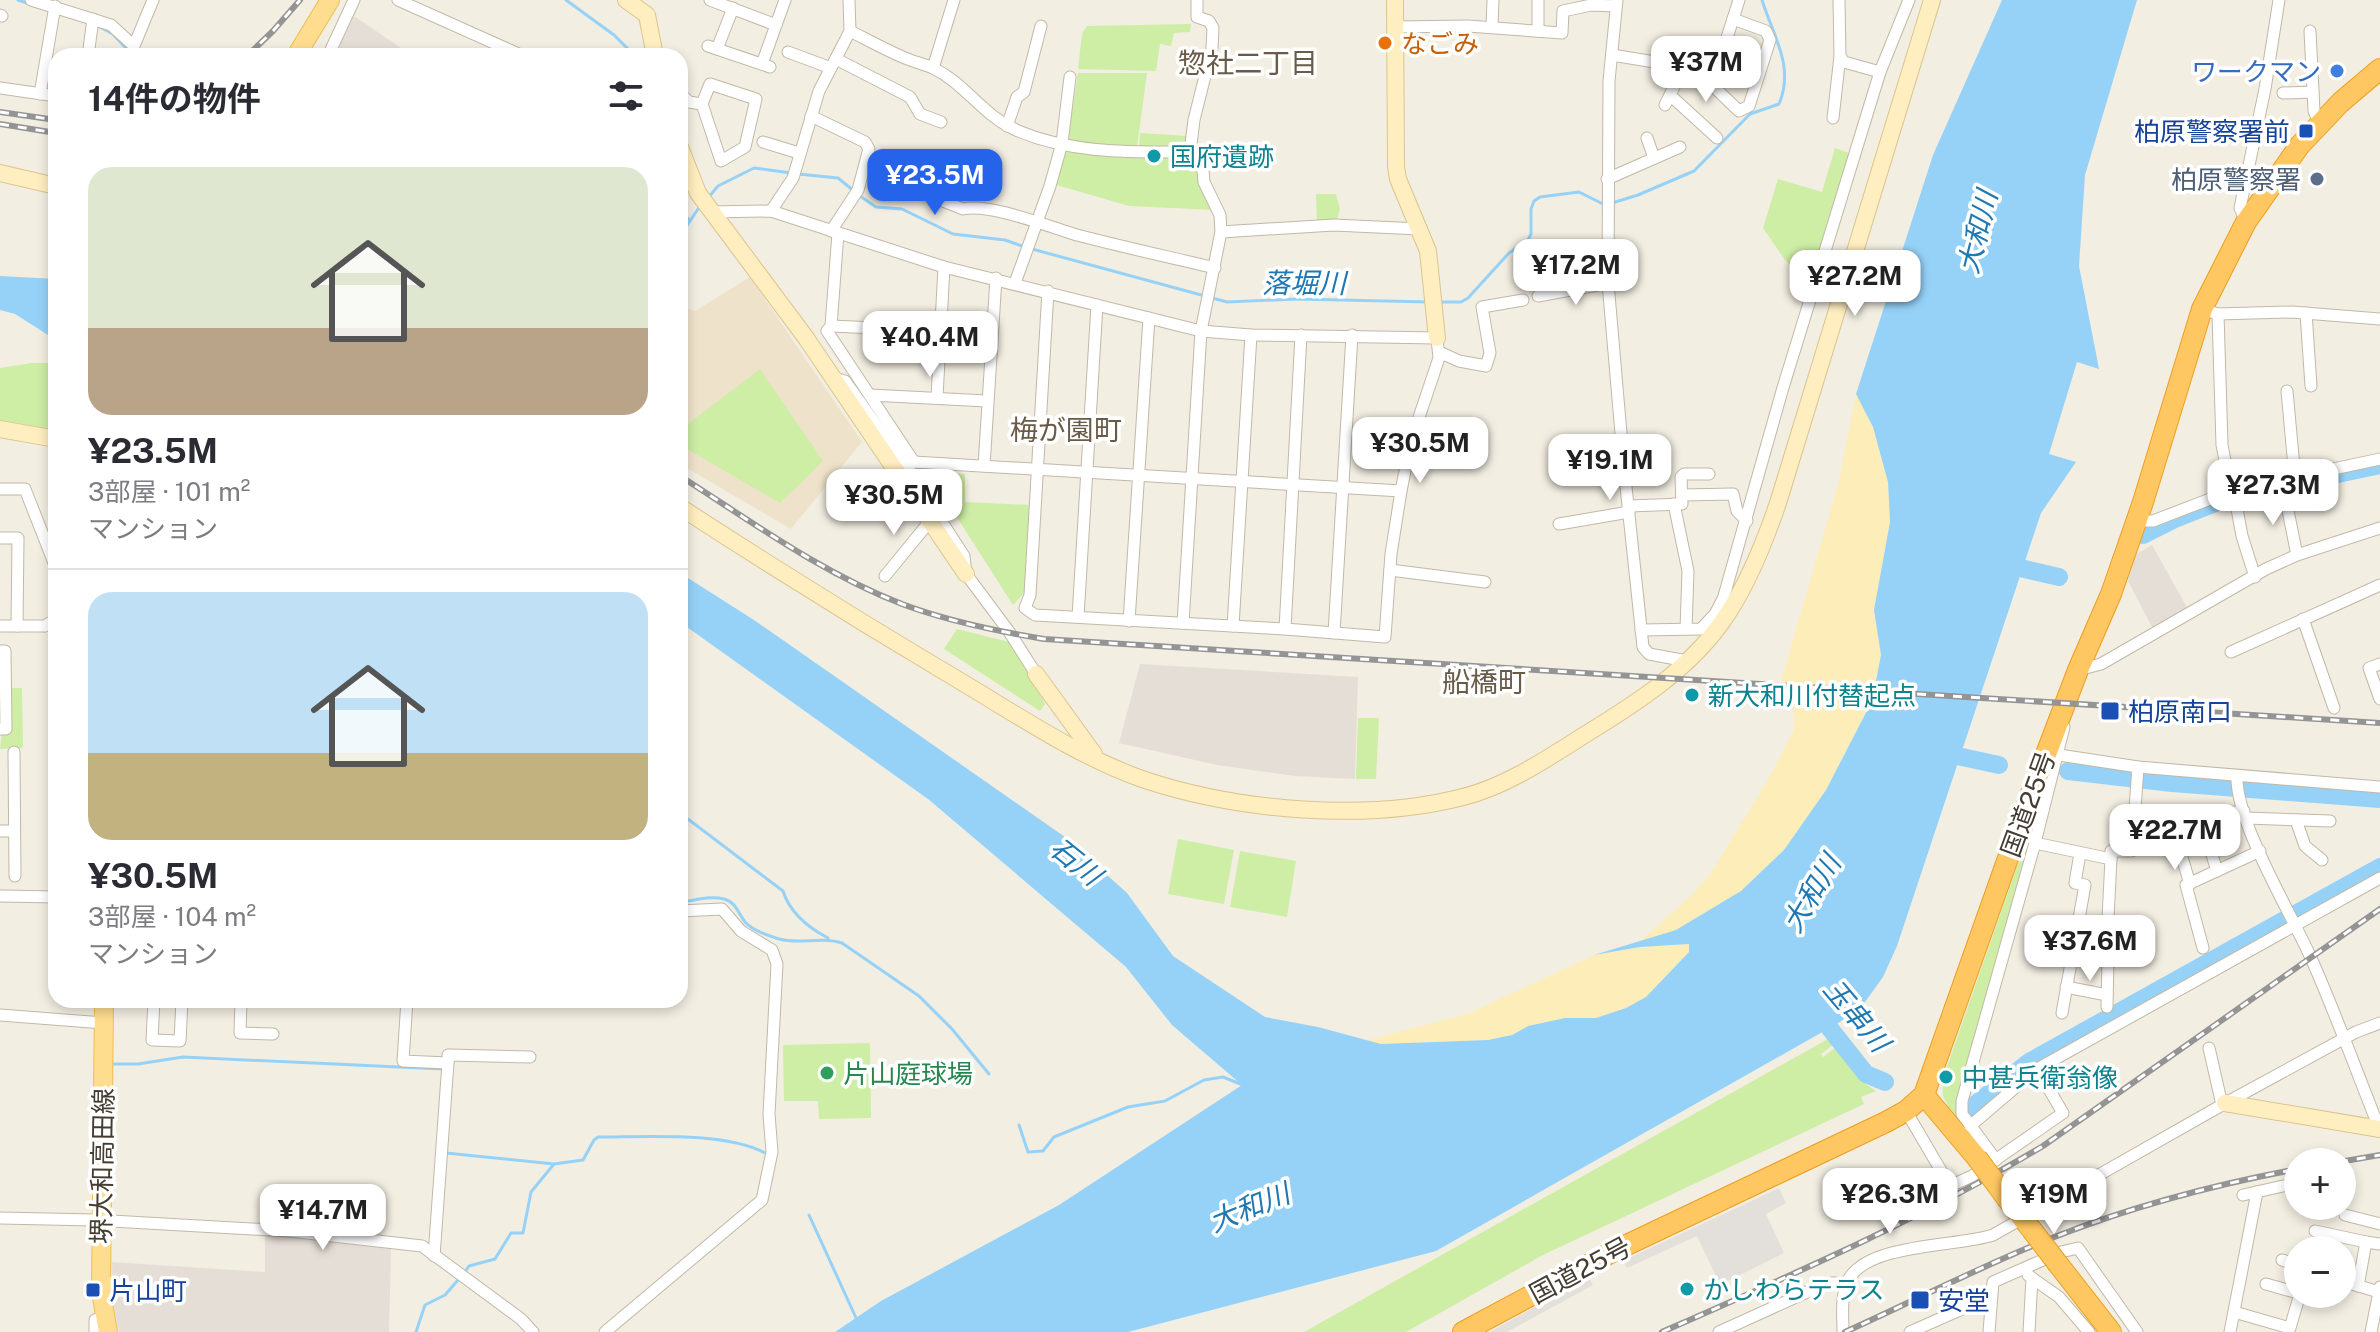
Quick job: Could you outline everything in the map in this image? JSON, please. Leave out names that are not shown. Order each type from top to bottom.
[{"type":"highway","name":"国道25号","points":[[1463,1332],[1612,1252],[1906,1111],[1924,1095],[2060,716],[2111,594],[2210,312],[2246,222],[2300,145],[2380,69]]},
{"type":"highway","points":[[1924,1095],[1986,1159],[2008,1200],[2111,1332]]},
{"type":"main road","points":[[301,48],[330,0]]},
{"type":"main road","name":"堺大和高田線","points":[[102,1327],[104,1008]]},
{"type":"street","points":[[31,0],[54,10],[111,25],[134,46],[153,0]]},
{"type":"street","points":[[332,48],[354,0]]},
{"type":"street","points":[[398,0],[505,48]]},
{"type":"street","points":[[626,0],[647,7],[654,48]]},
{"type":"street","points":[[710,0],[776,25]]},
{"type":"street","points":[[733,8],[712,47],[766,65],[785,0]]},
{"type":"street","points":[[771,211],[793,174],[819,91],[850,31],[849,0]]},
{"type":"street","points":[[933,68],[954,0]]},
{"type":"street","points":[[1183,623],[1201,331],[1221,232],[1220,215],[1204,182],[1203,170],[1190,152],[1194,120],[1212,48],[1213,28],[1209,21],[1197,17],[1197,0]]},
{"type":"street","points":[[1048,291],[1030,595],[1025,608],[1035,615],[1385,637],[1401,491],[1411,441],[1439,358],[1428,251],[1398,179],[1396,167],[1395,0]]},
{"type":"street","points":[[1492,27],[1493,0]]},
{"type":"street","points":[[1538,0],[1538,31]]},
{"type":"street","points":[[1712,85],[1739,0]]},
{"type":"street","points":[[1833,118],[1840,56],[1839,0]]},
{"type":"street","points":[[1641,630],[1701,629],[1707,625],[1724,596],[1782,391],[1880,72],[1909,0]]},
{"type":"street","points":[[688,512],[830,603],[1038,727],[1121,771],[1168,787],[1251,803],[1330,810],[1432,804],[1467,796],[1552,756],[1623,711],[1687,661],[1727,614],[1764,543],[1778,503],[1932,0]]},
{"type":"street","points":[[2246,222],[2240,208],[2265,89],[2279,0]]},
{"type":"street","points":[[1395,27],[1492,27],[1562,33],[1563,11],[1591,2],[1616,3],[1609,81],[1608,283],[1641,630],[1643,647],[1649,654],[1687,661]]},
{"type":"street","points":[[40,94],[54,10]]},
{"type":"street","points":[[1612,55],[1688,61],[1739,111],[1749,106],[1770,40],[1766,31],[1733,19]]},
{"type":"street","points":[[89,48],[93,22]]},
{"type":"street","points":[[1007,126],[1017,97],[1024,92],[1041,26]]},
{"type":"street","points":[[850,31],[933,68],[961,87],[980,107],[1020,132],[1077,148],[1190,152]]},
{"type":"street","points":[[2310,31],[2314,111],[2320,124]]},
{"type":"street","points":[[788,52],[833,63],[910,97],[920,114],[941,122]]},
{"type":"street","points":[[1840,56],[1844,62],[1880,72]]},
{"type":"street","points":[[1688,61],[1668,100],[1717,138]]},
{"type":"street","points":[[1015,283],[1062,143],[1070,77]]},
{"type":"street","points":[[710,84],[756,99],[745,147],[721,161],[702,104],[710,84]]},
{"type":"street","points":[[0,88],[48,95]]},
{"type":"street","points":[[2283,93],[2313,92]]},
{"type":"street","points":[[688,101],[702,104]]},
{"type":"street","points":[[811,116],[865,142],[869,149],[858,190],[834,232],[831,326],[827,331],[870,395],[964,556],[966,574]]},
{"type":"street","points":[[1647,138],[1654,158]]},
{"type":"street","points":[[763,142],[799,153]]},
{"type":"street","points":[[1607,179],[1680,147]]},
{"type":"street","points":[[688,170],[710,212],[806,335],[966,574],[1099,760]]},
{"type":"street","points":[[0,173],[48,184]]},
{"type":"street","points":[[920,192],[963,209],[970,207],[1037,222],[1076,235],[1215,268]]},
{"type":"street","points":[[710,212],[771,211],[944,267],[1201,331],[1251,335],[1352,335],[1438,345],[1459,361],[1486,366],[1490,353],[1482,307],[1523,300]]},
{"type":"street","points":[[1221,232],[1334,225],[1419,229]]},
{"type":"street","points":[[937,397],[944,267]]},
{"type":"street","points":[[984,466],[996,278]]},
{"type":"street","points":[[1538,296],[1608,283]]},
{"type":"street","points":[[1078,617],[1097,305]]},
{"type":"street","points":[[2255,577],[2242,536],[2222,445],[2210,312],[2306,313],[2380,319]]},
{"type":"street","points":[[2306,313],[2311,386]]},
{"type":"street","points":[[1129,621],[1149,318]]},
{"type":"street","points":[[831,326],[941,331]]},
{"type":"street","points":[[1233,626],[1251,335]]},
{"type":"street","points":[[1285,629],[1301,335]]},
{"type":"street","points":[[1334,633],[1352,335]]},
{"type":"street","points":[[833,378],[845,381],[910,465]]},
{"type":"street","points":[[2287,391],[2295,478]]},
{"type":"street","points":[[870,395],[987,401]]},
{"type":"street","points":[[2,431],[48,438]]},
{"type":"street","points":[[2136,521],[2153,521],[2295,478],[2380,459]]},
{"type":"street","points":[[910,465],[984,466],[1401,491]]},
{"type":"street","points":[[1686,629],[1688,571],[1678,499],[1681,477],[1684,474],[1709,474]]},
{"type":"street","points":[[0,489],[25,489],[48,548]]},
{"type":"street","points":[[2284,491],[2297,555]]},
{"type":"street","points":[[1559,524],[1678,499],[1733,494],[1737,511],[1747,521]]},
{"type":"street","points":[[885,576],[930,521]]},
{"type":"street","points":[[2078,670],[2101,664],[2266,569],[2297,555],[2380,528]]},
{"type":"street","points":[[0,538],[18,538],[17,626]]},
{"type":"street","points":[[1390,570],[1485,582]]},
{"type":"street","points":[[2231,652],[2380,585]]},
{"type":"street","points":[[1724,596],[1727,614]]},
{"type":"street","points":[[2303,619],[2334,708]]},
{"type":"street","points":[[0,626],[48,624]]},
{"type":"street","points":[[0,651],[5,651],[3,693],[6,729],[0,729]]},
{"type":"street","points":[[2380,664],[2369,668],[2380,699]]},
{"type":"street","points":[[1038,727],[1057,705]]},
{"type":"street","points":[[1955,1124],[1962,1114],[1962,1101],[2059,755],[2065,725],[2060,716]]},
{"type":"street","points":[[14,752],[15,876]]},
{"type":"street","points":[[2059,755],[2138,768],[2237,778],[2380,787]]},
{"type":"street","points":[[2108,918],[2111,851],[2132,851],[2138,768]]},
{"type":"street","points":[[2237,778],[2237,792],[2245,815],[2293,920],[2380,1129]]},
{"type":"street","points":[[2133,834],[2200,816],[2245,815],[2330,821]]},
{"type":"street","points":[[2200,816],[2217,871]]},
{"type":"street","points":[[2296,820],[2305,846],[2322,860]]},
{"type":"street","points":[[2172,824],[2190,884]]},
{"type":"street","points":[[0,831],[14,831]]},
{"type":"street","points":[[2035,843],[2111,859]]},
{"type":"street","points":[[2203,948],[2186,885],[2260,851]]},
{"type":"street","points":[[2062,1013],[2085,885],[2075,883],[2080,853]]},
{"type":"street","points":[[1955,1124],[2037,1069],[2293,920],[2380,878]]},
{"type":"street","points":[[0,896],[48,897]]},
{"type":"street","points":[[605,1332],[762,1200],[772,1152],[769,1114],[777,964],[772,950],[741,931],[722,909],[688,911]]},
{"type":"street","points":[[2066,987],[2107,1001],[2108,960]]},
{"type":"street","points":[[154,1008],[152,1040],[180,1041],[182,1008]]},
{"type":"street","points":[[241,1008],[240,1033],[273,1034]]},
{"type":"street","points":[[406,1008],[403,1061],[448,1063]]},
{"type":"street","points":[[0,1015],[104,1023]]},
{"type":"street","points":[[1843,1332],[1843,1298],[1847,1283],[1859,1268],[1892,1253],[1979,1240],[2027,1224],[2223,1104],[2343,1039],[2380,1023]]},
{"type":"street","points":[[2209,1048],[2223,1104]]},
{"type":"street","points":[[434,1256],[448,1055],[530,1057]]},
{"type":"street","points":[[1906,1111],[1950,1186],[1972,1176],[1986,1159],[2063,1113],[2037,1069]]},
{"type":"street","points":[[2223,1104],[2380,1129]]},
{"type":"street","points":[[2243,1195],[2283,1186]]},
{"type":"street","points":[[2230,1332],[2257,1192]]},
{"type":"street","points":[[0,1218],[289,1231],[422,1246],[521,1319],[533,1332]]},
{"type":"street","points":[[2356,1218],[2380,1224]]},
{"type":"street","points":[[2315,1231],[2380,1244]]},
{"type":"street","points":[[2366,1242],[2358,1286],[2380,1290],[2371,1332]]},
{"type":"street","points":[[1989,1332],[1993,1282],[2020,1268],[2078,1248],[2137,1332]]},
{"type":"street","points":[[2020,1268],[2059,1297],[2089,1332]]},
{"type":"street","points":[[2029,1332],[2032,1278]]},
{"type":"street","points":[[1719,1332],[1827,1283],[1847,1283]]},
{"type":"street","points":[[2266,1284],[2284,1289]]},
{"type":"street","points":[[1910,1332],[1987,1298]]},
{"type":"street","points":[[2234,1312],[2290,1328],[2295,1308]]},
{"type":"shaded area","points":[[354,16],[401,48],[339,48]]},
{"type":"shaded area","points":[[750,277],[862,442],[791,529],[688,469],[688,309],[695,311]]},
{"type":"shaded area","points":[[2152,545],[2189,611],[2154,631],[2128,581],[2135,555]]},
{"type":"shaded area","points":[[1140,664],[1358,677],[1355,779],[1295,776],[1217,765],[1119,743]]},
{"type":"shaded area","points":[[1779,1188],[1786,1203],[1766,1214],[1784,1253],[1720,1285],[1697,1236],[1627,1268],[1623,1261]]},
{"type":"shaded area","points":[[265,1234],[391,1248],[389,1332],[119,1332],[113,1303],[112,1262],[265,1272]]},
{"type":"shaded area","points":[[1589,1278],[1593,1285],[1507,1332],[1490,1332],[1567,1289],[1570,1293]]},
{"type":"green space","points":[[1191,24],[1190,32],[1174,33],[1171,46],[1160,44],[1156,71],[1078,69],[1082,34],[1087,26]]},
{"type":"green space","points":[[1078,73],[1147,73],[1137,147],[1081,145],[1068,138]]},
{"type":"green space","points":[[1140,133],[1188,136],[1187,150],[1139,150]]},
{"type":"green space","points":[[1064,147],[1189,158],[1215,210],[1129,206],[1053,184]]},
{"type":"green space","points":[[1835,148],[1849,153],[1809,286],[1785,260],[1763,228],[1778,179],[1822,192]]},
{"type":"green space","points":[[1316,194],[1336,194],[1340,209],[1336,222],[1317,222]]},
{"type":"green space","points":[[48,363],[48,433],[0,424],[0,368]]},
{"type":"green space","points":[[760,369],[823,461],[780,503],[688,450],[688,424]]},
{"type":"green space","points":[[928,472],[965,474],[965,502],[1031,505],[1026,591],[1013,605]]},
{"type":"green space","points":[[957,629],[1013,643],[1045,704],[1040,711],[944,649]]},
{"type":"green space","points":[[7,688],[22,688],[23,748],[0,749]]},
{"type":"green space","points":[[1358,718],[1379,718],[1376,779],[1356,779]]},
{"type":"green space","points":[[2056,755],[1954,1118],[1943,1096],[1942,1081]]},
{"type":"green space","points":[[1178,839],[1234,850],[1224,904],[1168,894]]},
{"type":"green space","points":[[1240,851],[1296,861],[1287,917],[1230,907]]},
{"type":"green space","points":[[1828,1039],[1834,1044],[1821,1054],[1823,1057],[1836,1047],[1863,1082],[1876,1091],[1861,1097],[1864,1104],[1543,1255],[1406,1332],[1304,1332]]},
{"type":"green space","name":"片山庭球場","points":[[870,1043],[871,1118],[819,1119],[818,1101],[784,1101],[783,1045]]},
{"type":"sand","points":[[1856,394],[1873,427],[1888,482],[1890,522],[1874,609],[1881,655],[1872,700],[1826,790],[1784,850],[1741,891],[1676,930],[1639,942],[1687,900],[1712,872],[1794,730],[1794,714],[1792,707],[1785,702],[1782,678],[1838,485]]},
{"type":"sand","points":[[1689,944],[1689,952],[1646,997],[1596,1018],[1565,1018],[1528,1026],[1512,1035],[1488,1040],[1381,1044],[1369,1040],[1470,1013],[1594,955],[1640,947]]},
{"type":"water","points":[[2002,0],[2137,0],[2085,175],[2079,266],[2099,369],[2077,362],[2049,454],[2076,462],[2041,513],[1897,946],[1883,977],[1865,1002],[1840,1022],[1436,1251],[1128,1332],[835,1332],[881,1301],[1059,1205],[1242,1085],[1172,1025],[1126,967],[928,799],[688,628],[688,578],[754,620],[1065,837],[1127,893],[1173,956],[1265,1017],[1381,1044],[1488,1040],[1512,1035],[1528,1026],[1565,1018],[1596,1018],[1626,1008],[1646,997],[1689,952],[1689,944],[1640,947],[1594,955],[1676,930],[1741,891],[1784,850],[1826,790],[1872,701],[1881,655],[1874,610],[1890,522],[1888,482],[1873,427],[1856,394],[1933,155]]},
{"type":"water","points":[[0,276],[48,279],[48,335],[15,314],[0,310]]},
{"type":"waterway","name":"落堀川","points":[[18,0],[30,4]]},
{"type":"waterway","points":[[566,0],[627,48]]},
{"type":"waterway","name":"落堀川","points":[[1612,203],[1694,171],[1750,114],[1779,104],[1785,77],[1784,64],[1762,0]]},
{"type":"waterway","name":"落堀川","points":[[98,26],[113,34],[126,48]]},
{"type":"waterway","name":"落堀川","points":[[708,198],[718,186],[754,168],[791,173]]},
{"type":"waterway","name":"落堀川","points":[[798,174],[838,178],[854,191]]},
{"type":"waterway","name":"落堀川","points":[[1441,302],[1461,302],[1468,298],[1509,253],[1528,240],[1531,234],[1531,209],[1540,197],[1579,192],[1605,205]]},
{"type":"waterway","name":"落堀川","points":[[860,196],[876,207],[902,209],[953,234],[1005,240],[1025,247]]},
{"type":"waterway","name":"落堀川","points":[[688,224],[700,206]]},
{"type":"waterway","name":"落堀川","points":[[1032,249],[1227,302],[1297,299],[1429,302]]},
{"type":"waterway","points":[[2143,535],[2233,496],[2380,465]]},
{"type":"waterway","points":[[1999,563],[2059,577]]},
{"type":"waterway","points":[[44,631],[48,630]]},
{"type":"waterway","points":[[1939,752],[1999,765]]},
{"type":"waterway","points":[[2068,771],[2172,783],[2380,799]]},
{"type":"waterway","points":[[688,819],[783,891],[801,919],[828,938]]},
{"type":"waterway","name":"玉串川","points":[[1968,1110],[2029,1062],[2380,867]]},
{"type":"waterway","points":[[688,901],[708,898],[728,900],[748,925],[787,941],[826,940],[842,943],[919,996],[952,1029],[989,1074]]},
{"type":"waterway","name":"玉串川","points":[[1816,1011],[1866,1074],[1885,1082]]},
{"type":"waterway","points":[[114,1064],[138,1064],[183,1057],[442,1069]]},
{"type":"waterway","points":[[1019,1125],[1028,1152],[1043,1151],[1054,1137],[1128,1107],[1165,1101],[1204,1080],[1223,1077],[1243,1085]]},
{"type":"waterway","points":[[446,1153],[554,1164],[583,1160],[598,1137],[661,1136],[730,1142],[767,1154]]},
{"type":"waterway","points":[[464,1273],[469,1266],[495,1259],[511,1233],[523,1233],[531,1192],[554,1164]]},
{"type":"waterway","points":[[809,1215],[857,1320]]},
{"type":"waterway","points":[[416,1332],[425,1305],[445,1295],[458,1280]]},
{"type":"railway","points":[[255,48],[300,0]]},
{"type":"railway","points":[[0,112],[48,119]]},
{"type":"railway","points":[[0,124],[48,132]]},
{"type":"railway","points":[[688,481],[788,546],[872,591],[954,620],[1044,639],[2380,723]]},
{"type":"railway","points":[[1662,1332],[1903,1222],[2043,1146],[2380,909]]},
{"type":"railway","points":[[2356,1159],[2380,1155]]},
{"type":"railway","points":[[1845,1332],[2003,1258],[2086,1225],[2176,1197],[2284,1172]]},
{"type":"place","name":"なごみ","points":[[1385,43]]},
{"type":"place","name":"ワークマン","points":[[2337,71]]},
{"type":"place","name":"柏原警察署前","points":[[2306,131]]},
{"type":"place","name":"国府遺跡","points":[[1154,156]]},
{"type":"place","name":"柏原警察署","points":[[2317,179]]},
{"type":"place","name":"新大和川付替起点","points":[[1692,695]]},
{"type":"place","name":"柏原南口","points":[[2110,711]]},
{"type":"place","name":"片山庭球場","points":[[827,1073]]},
{"type":"place","name":"中甚兵衛翁像","points":[[1946,1077]]},
{"type":"place","name":"かしわらテラス","points":[[1687,1289]]},
{"type":"place","name":"片山町","points":[[93,1290]]},
{"type":"place","name":"安堂","points":[[1920,1300]]},
{"type":"district","name":"惣社二丁目","points":[[1248,62]]},
{"type":"district","name":"梅が園町","points":[[1066,429]]},
{"type":"district","name":"船橋町","points":[[1484,681]]},
{"type":"water label","name":"大和川","points":[[1977,232]]},
{"type":"water label","name":"石川","points":[[1076,861]]},
{"type":"water label","name":"大和川","points":[[1811,893]]},
{"type":"water label","name":"大和川","points":[[1249,1207]]}]
